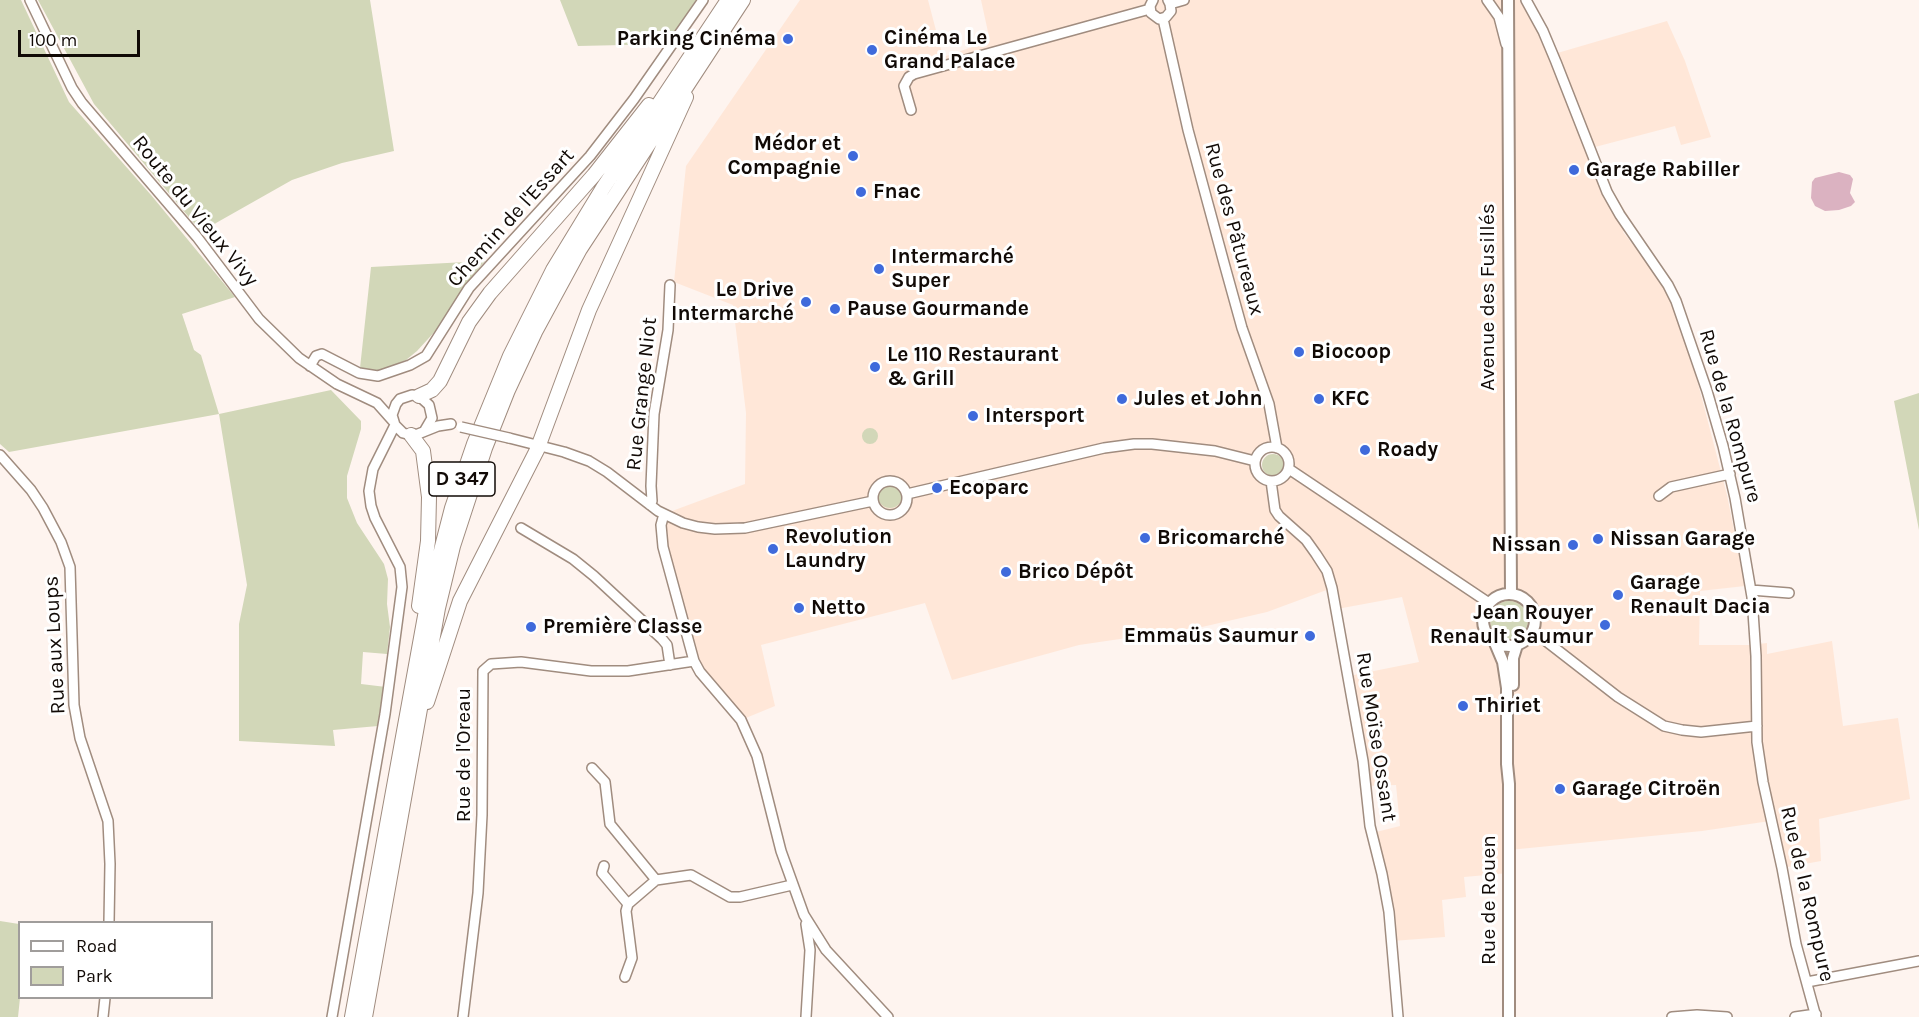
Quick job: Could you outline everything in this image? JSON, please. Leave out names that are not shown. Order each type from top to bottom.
[{"type":"highway","name":"D 347","points":[[365,1017],[434,628],[453,546],[474,480],[508,390],[549,304],[696,59],[728,0]]},
{"type":"highway","name":"D 347","points":[[352,1017],[414,671],[434,574],[452,508],[474,444],[506,366],[538,298],[569,242],[609,179],[696,59],[743,0]]},
{"type":"highway","points":[[419,396],[432,390],[440,381],[470,322],[490,293],[594,176],[633,125],[696,59]]},
{"type":"highway","points":[[416,732],[460,601],[538,445],[586,317],[696,59]]},
{"type":"highway","points":[[407,434],[420,445],[424,457],[430,510],[420,592],[414,671]]},
{"type":"main road","name":"Avenue des Fusillés","points":[[1508,0],[1510,594]]},
{"type":"main road","points":[[1510,594],[1524,599],[1533,610],[1535,624],[1529,637],[1517,645],[1510,646],[1495,643],[1483,627],[1484,611],[1489,603],[1502,595],[1510,594]]},
{"type":"main road","name":"Rue de Rouen","points":[[1495,643],[1506,675],[1509,784],[1509,1017]]},
{"type":"main road","name":"Rue de Rouen","points":[[1509,784],[1513,764],[1512,662],[1517,645]]},
{"type":"street","name":"Route du Vieux Vivy","points":[[30,0],[72,88],[82,103],[197,237],[264,324],[284,345],[310,366],[337,384],[376,402],[394,423]]},
{"type":"street","name":"Chemin de l'Essart","points":[[310,366],[316,356],[322,354],[359,374],[378,376],[410,365],[426,356],[469,288],[590,156],[639,92],[702,0]]},
{"type":"street","points":[[911,110],[904,86],[905,81],[914,74],[1151,5],[1156,18],[1163,18],[1169,14],[1169,2],[1184,0]]},
{"type":"street","points":[[1487,0],[1498,18],[1508,48]]},
{"type":"street","name":"Rue de la Rompure","points":[[1526,0],[1543,31],[1607,192],[1676,301],[1707,391],[1730,474],[1752,590],[1760,764],[1796,944],[1816,1016]]},
{"type":"street","name":"Rue des Pâtureaux","points":[[1163,18],[1188,130],[1242,328],[1269,404],[1277,448]]},
{"type":"street","name":"Rue Grange Niot","points":[[650,506],[654,414],[668,330],[670,285]]},
{"type":"street","points":[[376,402],[412,395],[419,396],[429,405],[431,411],[432,418],[425,430]]},
{"type":"street","points":[[332,1017],[384,714],[402,587],[400,567],[375,518],[369,491],[373,469],[394,423],[393,409],[400,399]]},
{"type":"street","points":[[431,411],[456,425],[578,456],[598,466],[650,506],[683,523],[698,527],[745,528],[873,501]]},
{"type":"street","points":[[394,423],[407,434]]},
{"type":"street","points":[[385,445],[407,434],[438,426],[456,425]]},
{"type":"street","points":[[907,494],[1104,448],[1134,444],[1215,451],[1255,461]]},
{"type":"street","points":[[1277,448],[1286,454],[1289,461],[1286,475],[1280,480],[1271,481],[1262,478],[1255,461],[1263,449],[1277,448]]},
{"type":"street","name":"Rue aux Loups","points":[[0,455],[31,490],[43,508],[61,542],[70,567],[74,705],[80,738],[108,821],[109,921]]},
{"type":"street","points":[[1289,469],[1489,603]]},
{"type":"street","points":[[1659,496],[1671,487],[1730,474]]},
{"type":"street","points":[[887,481],[897,482],[907,494],[905,506],[896,513],[885,514],[875,507],[873,501],[876,488],[887,481]]},
{"type":"street","name":"Rue Moïse Ossant","points":[[1271,481],[1275,510],[1315,552],[1326,571],[1332,588],[1361,751],[1370,826],[1389,912],[1398,1017]]},
{"type":"street","points":[[664,514],[661,525],[663,547],[694,661],[700,672],[741,720],[757,756],[792,885],[804,915],[819,941],[888,1017]]},
{"type":"street","points":[[521,528],[573,559],[594,576],[662,639],[667,645],[670,665]]},
{"type":"street","points":[[1752,590],[1790,592]]},
{"type":"street","points":[[1533,631],[1618,698],[1664,726],[1701,732],[1757,726]]},
{"type":"street","name":"Rue de l'Oreau","points":[[463,1017],[478,893],[482,815],[483,671],[491,664],[521,662],[603,672],[636,670],[694,661]]},
{"type":"street","points":[[592,768],[605,782],[610,824],[656,880]]},
{"type":"street","points":[[604,866],[602,873],[628,904]]},
{"type":"street","points":[[625,977],[632,958],[626,911],[628,904],[656,880],[691,875],[730,897],[740,897],[792,885]]},
{"type":"street","points":[[804,915],[810,950],[806,1017]]},
{"type":"street","points":[[810,950],[819,941]]},
{"type":"street","points":[[1807,982],[1919,961]]},
{"type":"street","points":[[103,1017],[105,999]]},
{"type":"street","points":[[1672,1017],[1697,1015],[1727,1017]]},
{"type":"street","points":[[1795,1017],[1816,1016]]},
{"type":"shaded area","points":[[800,0],[928,0],[943,57],[990,41],[981,0],[1531,0],[1554,54],[1667,21],[1685,61],[1711,137],[1681,145],[1675,126],[1595,147],[1614,193],[1632,222],[1623,232],[1669,294],[1689,349],[1727,495],[1745,586],[1700,591],[1699,645],[1767,643],[1767,654],[1832,641],[1843,726],[1898,718],[1910,799],[1819,819],[1821,861],[1782,868],[1770,821],[1702,831],[1509,850],[1509,873],[1464,877],[1466,897],[1442,900],[1445,937],[1392,941],[1372,833],[1400,826],[1396,785],[1366,786],[1349,676],[1419,662],[1402,597],[1337,609],[1332,588],[1267,612],[1202,627],[1079,645],[952,680],[925,603],[761,645],[775,706],[741,720],[700,672],[666,559],[664,514],[745,484],[746,413],[733,305],[674,282],[686,166]],"holes":[[[1271,447],[1282,450],[1289,461],[1286,475],[1280,480],[1271,481],[1262,478],[1255,461],[1259,453]]]},
{"type":"shaded area","points":[[1839,172],[1850,175],[1853,179],[1850,193],[1855,202],[1839,210],[1825,211],[1815,206],[1811,198],[1812,182],[1815,178]]},
{"type":"green space","points":[[0,0],[21,0],[69,102],[151,195],[235,297],[182,314],[194,350],[201,355],[219,414],[9,452],[0,444]]},
{"type":"green space","points":[[38,0],[370,0],[394,151],[342,163],[292,180],[216,223],[203,234],[94,104]]},
{"type":"green space","points":[[560,0],[696,0],[668,44],[578,46]]},
{"type":"green space","points":[[485,261],[464,286],[439,327],[417,351],[406,360],[389,367],[375,371],[360,368],[371,267]]},
{"type":"green space","points":[[331,390],[361,421],[361,429],[347,476],[347,498],[357,523],[384,564],[388,579],[387,604],[390,627],[387,654],[363,652],[361,684],[386,687],[378,726],[333,730],[335,746],[239,741],[239,624],[247,585],[219,414]]},
{"type":"green space","points":[[1919,393],[1919,530],[1894,401]]},
{"type":"green space","points":[[867,428],[873,428],[878,436],[876,442],[867,444],[862,439],[862,433]]},
{"type":"green space","points":[[1273,454],[1281,457],[1284,465],[1281,473],[1273,476],[1265,473],[1262,465],[1265,457]]},
{"type":"green space","points":[[890,484],[895,485],[901,491],[901,501],[895,507],[890,508],[885,507],[879,501],[878,496],[879,491],[885,485]]},
{"type":"green space","points":[[1509,601],[1523,606],[1528,620],[1523,634],[1509,639],[1495,634],[1490,620],[1495,606]]},
{"type":"green space","points":[[0,921],[18,924],[18,999],[20,999],[18,1017],[0,1017]]},
{"type":"place","name":"Parking Cinéma","points":[[788,39]]},
{"type":"place","name":"Cinéma Le Grand Palace","points":[[872,50]]},
{"type":"place","name":"Médor et Compagnie","points":[[853,156]]},
{"type":"place","name":"Garage Rabiller","points":[[1574,170]]},
{"type":"place","name":"Fnac","points":[[861,192]]},
{"type":"place","name":"Intermarché Super","points":[[879,269]]},
{"type":"place","name":"Le Drive Intermarché","points":[[806,302]]},
{"type":"place","name":"Pause Gourmande","points":[[835,309]]},
{"type":"place","name":"Biocoop","points":[[1299,352]]},
{"type":"place","name":"Le 110 Restaurant & Grill","points":[[875,367]]},
{"type":"place","name":"Jules et John","points":[[1122,399]]},
{"type":"place","name":"KFC","points":[[1319,399]]},
{"type":"place","name":"Intersport","points":[[973,416]]},
{"type":"place","name":"Roady","points":[[1365,450]]},
{"type":"place","name":"Ecoparc","points":[[937,488]]},
{"type":"place","name":"Bricomarché","points":[[1145,538]]},
{"type":"place","name":"Nissan Garage","points":[[1598,539]]},
{"type":"place","name":"Nissan","points":[[1573,545]]},
{"type":"place","name":"Revolution Laundry","points":[[773,549]]},
{"type":"place","name":"Brico Dépôt","points":[[1006,572]]},
{"type":"place","name":"Garage Renault Dacia","points":[[1618,595]]},
{"type":"place","name":"Netto","points":[[799,608]]},
{"type":"place","name":"Jean Rouyer Renault Saumur","points":[[1605,625]]},
{"type":"place","name":"Première Classe","points":[[531,627]]},
{"type":"place","name":"Emmaüs Saumur","points":[[1310,636]]},
{"type":"place","name":"Thiriet","points":[[1463,706]]},
{"type":"place","name":"Garage Citroën","points":[[1560,789]]}]
